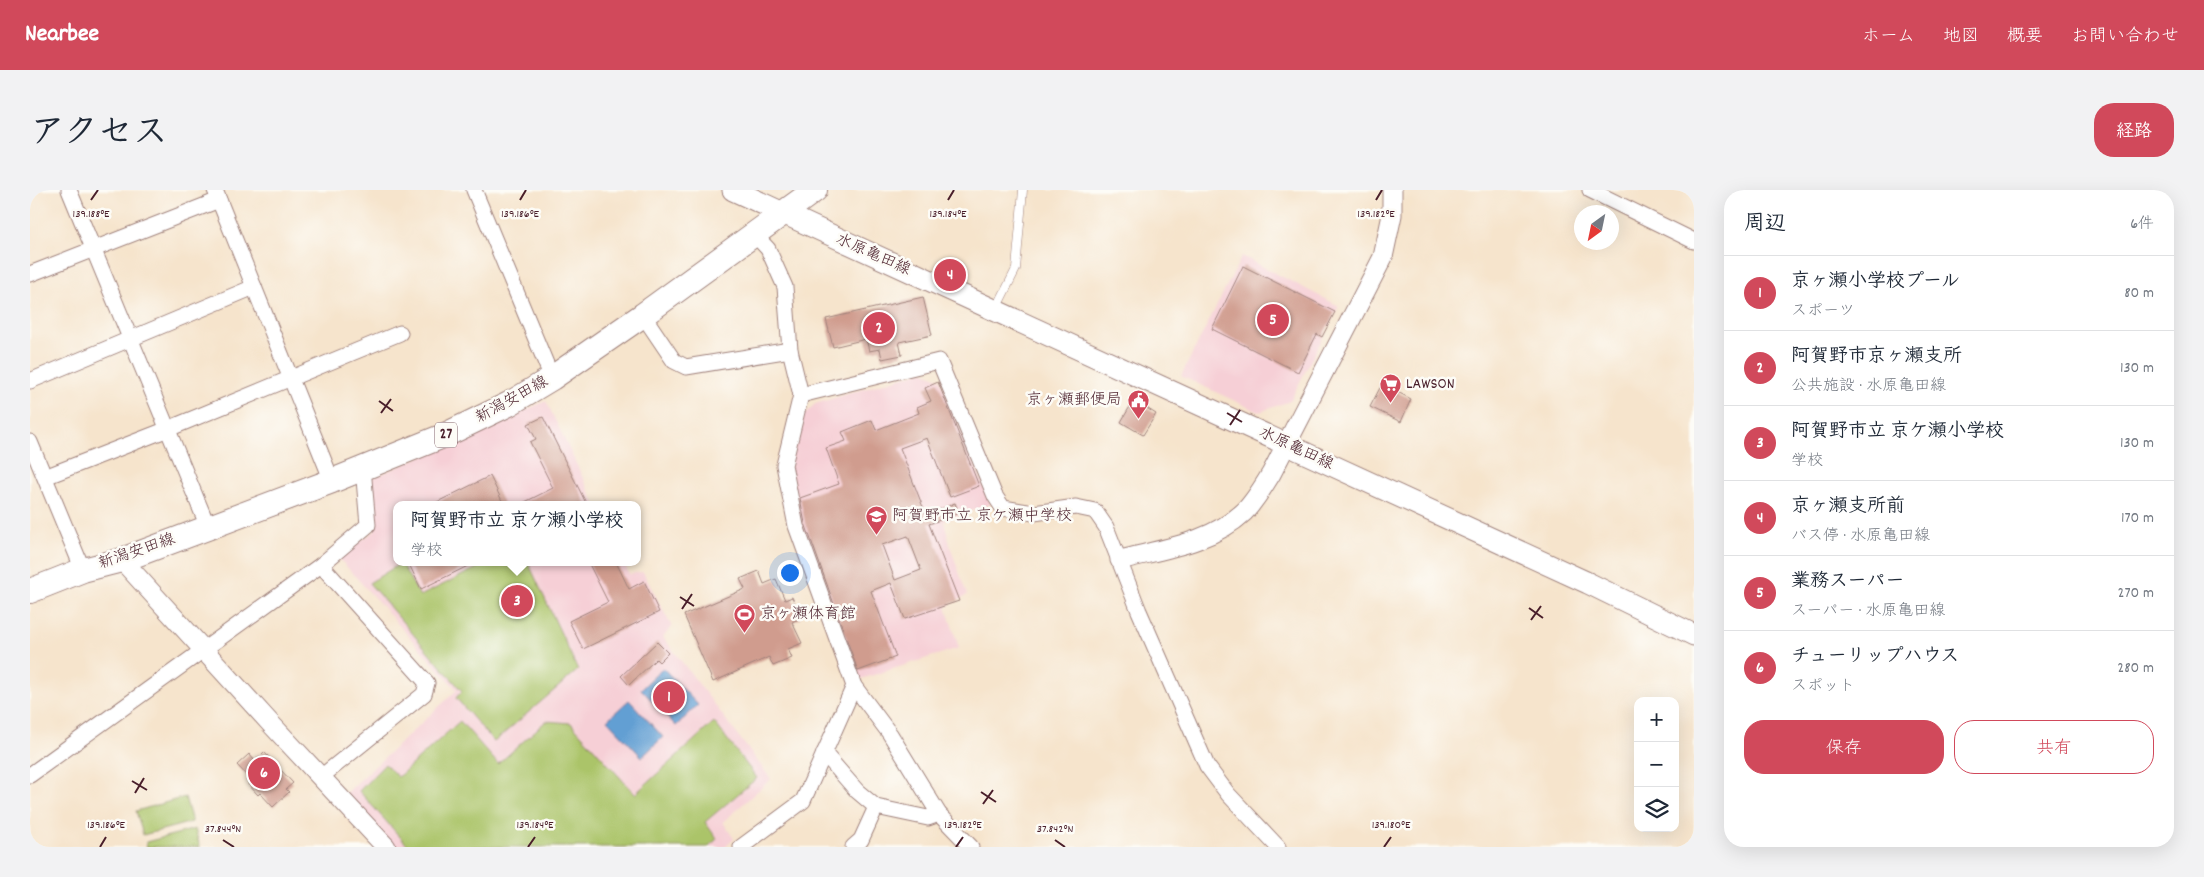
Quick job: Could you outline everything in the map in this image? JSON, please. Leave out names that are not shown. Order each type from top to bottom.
[{"type":"main road","name":"新潟安田線","points":[[30,591],[82,570],[122,560],[332,481],[443,436],[509,404],[552,378],[643,315],[815,190]]},
{"type":"main road","name":"水原亀田線","points":[[742,192],[811,227],[1588,583],[1694,635]]},
{"type":"street","points":[[69,190],[208,527]]},
{"type":"street","points":[[474,190],[552,378]]},
{"type":"street","points":[[1120,560],[1194,541],[1212,534],[1229,524],[1245,511],[1258,495],[1271,474],[1383,257],[1392,215],[1392,190]]},
{"type":"street","points":[[1590,190],[1694,241]]},
{"type":"street","points":[[30,274],[217,195],[332,481]]},
{"type":"street","points":[[755,235],[768,249],[785,287],[790,350],[802,395],[784,465],[796,526],[854,686],[890,734],[939,814],[972,847]]},
{"type":"street","points":[[30,381],[254,287]]},
{"type":"street","points":[[643,315],[674,361],[686,367],[790,350]]},
{"type":"street","points":[[44,477],[168,429],[400,333]]},
{"type":"street","points":[[802,395],[939,361],[995,496],[1003,508],[1034,513],[1076,507],[1095,511],[1106,527],[1139,611],[1207,766],[1228,794],[1278,847]]},
{"type":"street","points":[[30,442],[82,570]]},
{"type":"street","points":[[30,775],[321,565],[368,525],[363,468]]},
{"type":"street","points":[[122,560],[202,650],[386,847]]},
{"type":"street","points":[[321,565],[427,683],[424,694],[321,777]]},
{"type":"street","points":[[747,845],[803,801],[854,686]]},
{"type":"street","points":[[824,753],[856,791],[876,808],[928,818],[939,814]]},
{"type":"street","points":[[853,847],[861,840],[876,808]]},
{"type":"lane","points":[[995,310],[1016,269],[1023,190]]},
{"type":"shaded area","points":[[1242,256],[1339,306],[1290,401],[1259,412],[1181,376]]},
{"type":"shaded area","name":"阿賀野市立 京ケ瀬中学校","points":[[923,371],[940,379],[991,504],[944,521],[951,549],[967,595],[946,607],[959,648],[858,680],[795,510],[786,459],[797,422],[815,404]]},
{"type":"shaded area","points":[[546,401],[594,501],[393,501],[393,566],[626,566],[629,574],[643,572],[672,627],[663,637],[771,779],[723,822],[734,839],[725,847],[392,847],[344,795],[457,690],[337,556],[375,531],[368,480]]},
{"type":"green space","points":[[396,566],[403,566],[420,596],[481,566],[530,566],[578,670],[494,742],[456,698],[462,691],[369,583]]},
{"type":"green space","points":[[460,721],[498,764],[546,721],[571,723],[635,794],[714,722],[757,778],[705,822],[717,839],[708,847],[409,847],[359,791],[385,764],[398,777]]},
{"type":"green space","points":[[185,797],[192,822],[143,835],[136,811]]},
{"type":"green space","points":[[195,829],[200,847],[147,847],[146,842]]},
{"type":"water","points":[[663,668],[698,705],[676,726],[641,689]]},
{"type":"water","points":[[629,700],[663,737],[642,757],[607,720]]},
{"type":"building","points":[[1243,266],[1335,312],[1322,337],[1317,334],[1298,372],[1212,329]]},
{"type":"building","points":[[923,297],[932,335],[899,342],[902,355],[882,359],[880,349],[869,351],[866,339],[833,347],[826,319]]},
{"type":"building","points":[[938,382],[979,486],[950,497],[927,438],[900,448],[926,515],[955,503],[959,513],[929,524],[959,601],[905,619],[891,583],[871,591],[896,657],[858,671],[805,523],[800,498],[839,484],[826,448],[846,441],[842,432],[872,420],[876,430],[919,413],[917,407],[931,401],[925,388]],"holes":[[[908,536],[921,570],[895,580],[882,545]]]},
{"type":"building","name":"LAWSON","points":[[1382,384],[1411,399],[1401,422],[1370,407]]},
{"type":"building","points":[[1132,403],[1143,410],[1145,407],[1156,414],[1143,435],[1121,422]]},
{"type":"building","points":[[543,417],[585,501],[527,501],[553,488],[530,442],[536,439],[528,424]]},
{"type":"building","points":[[490,476],[502,501],[439,501]]},
{"type":"building","points":[[410,566],[468,566],[421,589]]},
{"type":"building","points":[[590,566],[618,566],[629,589],[644,581],[659,612],[583,649],[569,621],[608,602]]},
{"type":"building","name":"京ヶ瀬体育館","points":[[759,571],[764,584],[776,579],[785,600],[792,597],[801,618],[792,622],[802,643],[788,649],[792,658],[773,666],[769,657],[713,682],[684,615],[745,589],[740,579]]},
{"type":"building","points":[[657,642],[668,653],[659,662],[656,659],[629,685],[621,676]]},
{"type":"building","points":[[264,752],[293,783],[286,789],[289,792],[273,807],[260,793],[258,795],[248,784],[252,781],[237,765],[249,754],[255,761]]},
{"type":"place","name":"京ヶ瀬支所前","points":[[950,275]]},
{"type":"place","name":"業務スーパー","points":[[1273,320]]},
{"type":"place","name":"阿賀野市京ヶ瀬支所","points":[[879,328]]},
{"type":"place","name":"LAWSON","points":[[1390,403]]},
{"type":"place","name":"京ヶ瀬郵便局","points":[[1138,419]]},
{"type":"place","name":"阿賀野市立 京ケ瀬中学校","points":[[876,535]]},
{"type":"place","name":"阿賀野市立 京ケ瀬小学校","points":[[517,601]]},
{"type":"place","name":"京ヶ瀬体育館","points":[[744,633]]},
{"type":"place","name":"京ヶ瀬小学校プール","points":[[669,697]]},
{"type":"place","name":"チューリップハウス","points":[[264,773]]}]
